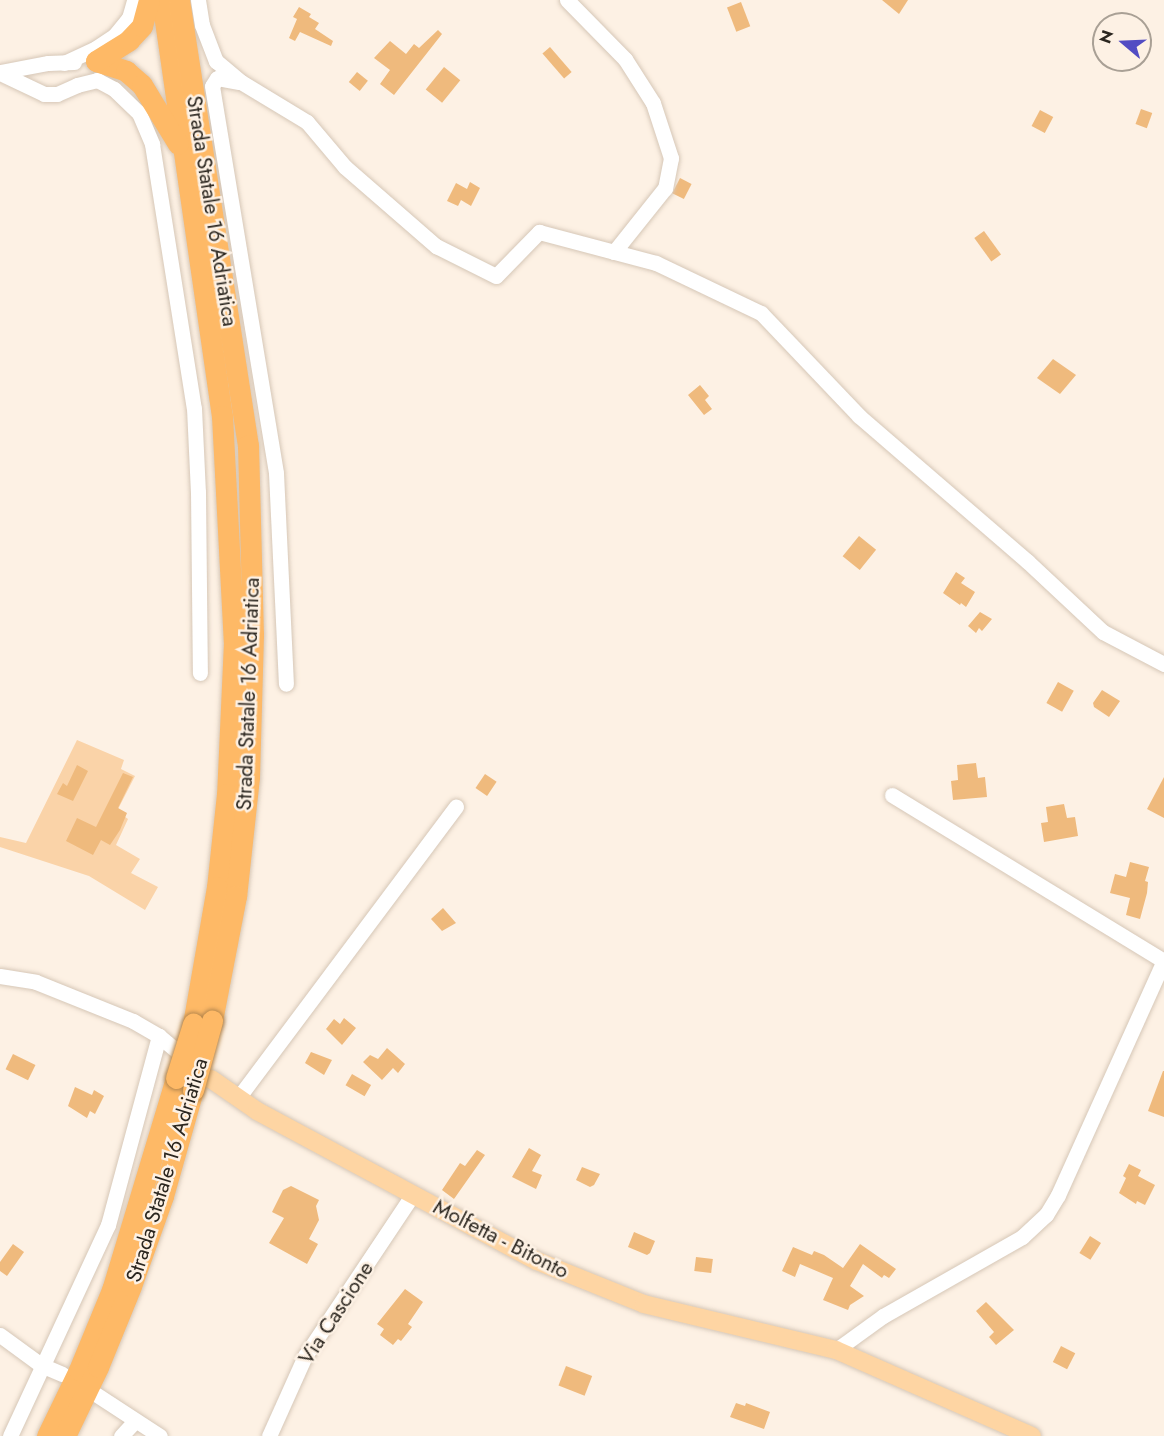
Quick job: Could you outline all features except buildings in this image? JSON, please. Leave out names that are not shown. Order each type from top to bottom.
[{"type":"highway","points":[[96,61],[129,40],[142,26],[149,0]]},
{"type":"highway","name":"Strada Statale 16 Adriatica","points":[[65,1436],[98,1367],[131,1286],[163,1196],[193,1082],[202,1023],[227,794],[234,642],[222,416],[162,0]]},
{"type":"highway","name":"Strada Statale 16 Adriatica","points":[[179,0],[248,457],[253,634],[249,777],[236,896],[202,1023]]},
{"type":"highway","points":[[96,61],[126,71],[142,85],[173,134],[187,165]]},
{"type":"highway","name":"Strada Statale 16 Adriatica","points":[[47,1436],[79,1370],[112,1290],[193,1082]]},
{"type":"main road","name":"Molfetta - Bitonto","points":[[193,1082],[238,1098],[537,1261],[644,1305],[836,1350],[1032,1436]]},
{"type":"street","points":[[64,63],[96,48],[115,35],[129,18],[134,0]]},
{"type":"street","points":[[198,0],[202,26],[216,61],[242,82],[307,122],[345,166],[435,246],[496,276],[539,232],[656,263],[761,313],[859,416],[1027,561],[1103,632],[1164,664]]},
{"type":"street","points":[[567,0],[596,27],[630,68],[654,103],[671,158],[665,188],[614,252]]},
{"type":"street","points":[[0,72],[96,61]]},
{"type":"street","points":[[0,72],[44,94],[57,94],[77,85],[97,80],[114,89],[139,113],[152,144],[194,408],[198,492],[200,673]]},
{"type":"street","points":[[242,82],[218,78],[212,86],[276,473],[286,684]]},
{"type":"street","points":[[836,1350],[883,1316],[1022,1237],[1047,1215],[1058,1196],[1164,960],[892,795]]},
{"type":"street","points":[[238,1098],[456,807]]},
{"type":"street","name":"Molfetta - Bitonto","points":[[0,976],[36,982],[133,1021],[159,1036],[193,1082]]},
{"type":"street","points":[[10,1436],[108,1225],[159,1036]]},
{"type":"street","name":"Via Cascione","points":[[269,1436],[305,1356],[413,1194]]},
{"type":"street","points":[[0,1335],[41,1365],[62,1374]]},
{"type":"street","points":[[97,1395],[160,1436]]},
{"type":"street","points":[[121,1436],[135,1421]]},
{"type":"shaded area","points":[[77,740],[124,760],[121,769],[135,776],[117,811],[128,819],[116,845],[140,859],[131,873],[158,887],[145,910],[89,876],[0,847],[0,837],[26,843]]}]
